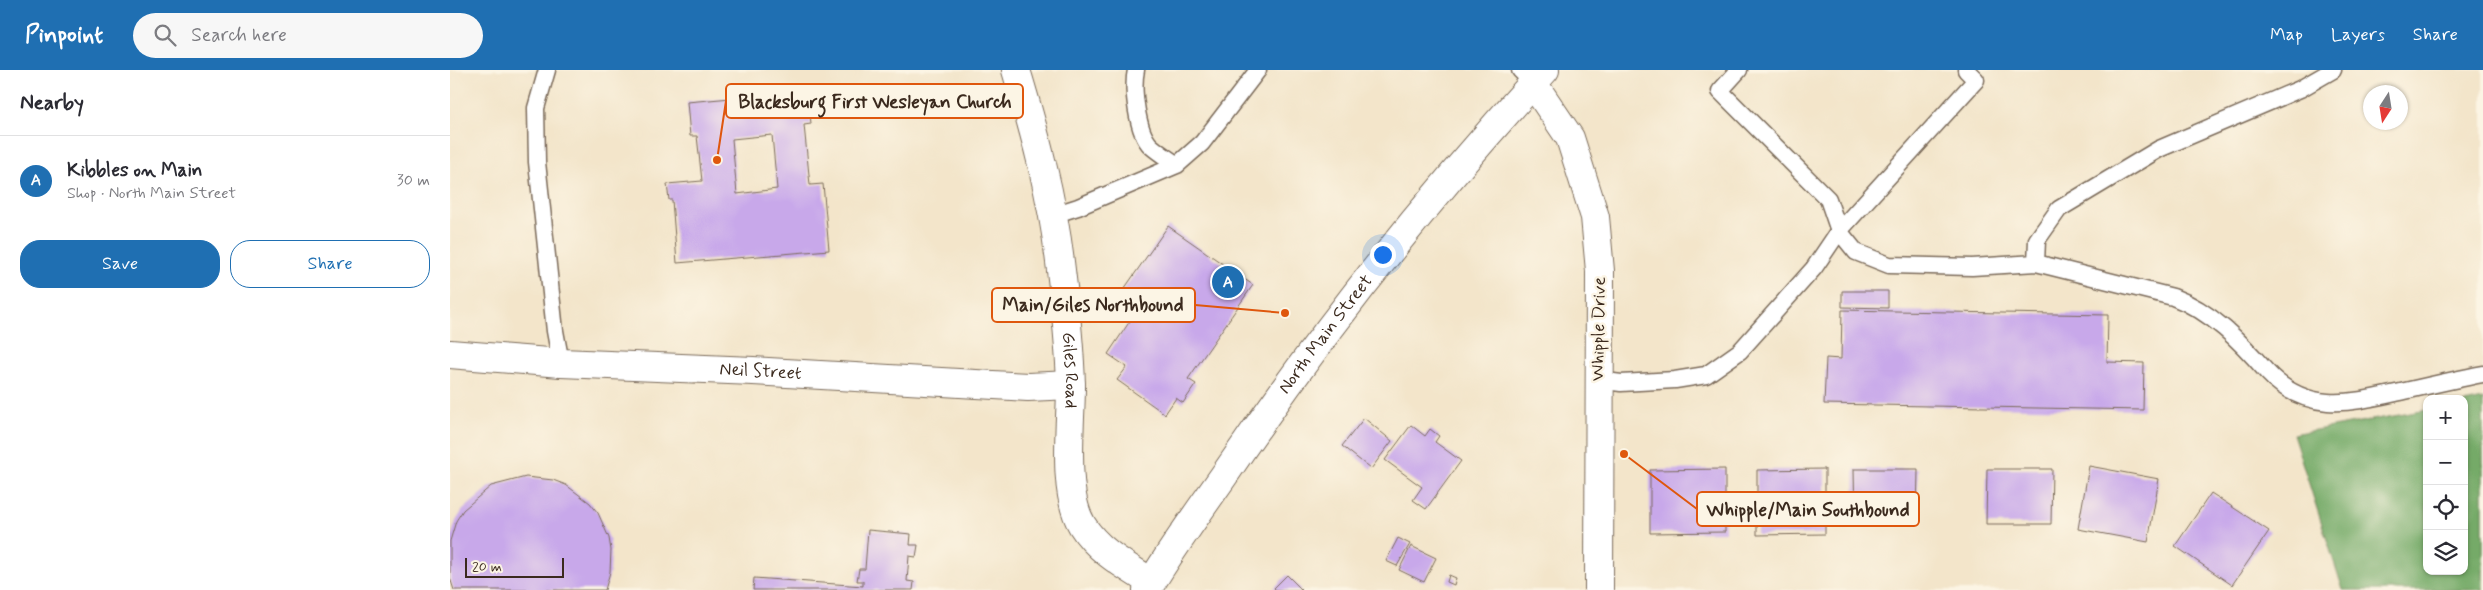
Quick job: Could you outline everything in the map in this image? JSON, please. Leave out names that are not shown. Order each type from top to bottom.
[{"type":"street","name":"Giles Road","points":[[1016,70],[1041,158],[1053,215],[1060,262],[1071,385],[1071,482],[1076,508],[1082,524],[1098,545],[1149,586]]},
{"type":"street","name":"Whipple Drive","points":[[1533,74],[1570,138],[1595,217],[1600,271],[1598,380],[1599,590]]},
{"type":"street","name":"North Main Street","points":[[1149,586],[1268,410],[1318,342],[1533,74]]},
{"type":"street","name":"Neil Street","points":[[450,354],[561,363],[752,371],[1028,387],[1071,385]]},
{"type":"lane","points":[[547,70],[536,108],[537,162],[555,331],[561,363]]},
{"type":"lane","points":[[1136,70],[1134,80],[1139,120],[1150,145],[1177,164]]},
{"type":"lane","points":[[1053,215],[1078,207],[1177,164],[1202,143],[1258,70]]},
{"type":"lane","points":[[1739,70],[1720,91],[1828,199],[1839,232],[1856,252],[1888,265],[1972,267],[2036,263],[2173,297],[2191,304],[2233,336],[2289,391],[2321,402],[2349,403],[2483,374]]},
{"type":"lane","points":[[1598,380],[1622,382],[1675,380],[1706,375],[1740,351],[1814,268],[1839,232],[1976,80],[1966,70]]},
{"type":"lane","points":[[2036,263],[2037,240],[2059,209],[2158,149],[2300,89],[2333,70]]},
{"type":"green space","points":[[2483,399],[2483,590],[2343,590],[2293,434],[2423,411],[2423,575],[2468,575],[2468,402]]},
{"type":"building","points":[[808,91],[811,124],[804,125],[810,185],[823,184],[829,250],[677,263],[672,200],[669,200],[667,184],[702,181],[697,136],[690,136],[687,102]],"holes":[[[772,135],[777,189],[737,194],[732,139]]]},
{"type":"building","points":[[1168,226],[1253,285],[1188,379],[1196,384],[1183,403],[1176,398],[1165,414],[1117,380],[1127,367],[1108,354],[1132,318],[1113,305]]},
{"type":"building","points":[[1842,291],[1888,291],[1888,308],[1842,307]]},
{"type":"building","points":[[1842,310],[2108,315],[2107,362],[2144,363],[2143,410],[1824,404],[1826,358],[1841,359]]},
{"type":"building","points":[[1364,418],[1392,441],[1371,469],[1342,446]]},
{"type":"building","points":[[1411,425],[1425,436],[1430,429],[1439,436],[1435,442],[1461,461],[1426,509],[1413,500],[1422,487],[1385,460]]},
{"type":"building","points":[[2089,466],[2159,479],[2148,542],[2078,529]]},
{"type":"building","points":[[1725,469],[1725,532],[1650,533],[1650,470]]},
{"type":"building","points":[[1825,469],[1825,534],[1757,535],[1757,470]]},
{"type":"building","points":[[1854,469],[1918,469],[1917,524],[1855,524]]},
{"type":"building","points":[[1987,469],[2052,469],[2051,524],[1986,524]]},
{"type":"building","points":[[526,477],[553,480],[566,485],[590,503],[598,513],[609,538],[611,550],[610,572],[605,590],[454,590],[450,578],[450,541],[456,521],[463,510],[491,486]]},
{"type":"building","points":[[2211,493],[2269,531],[2232,585],[2175,546]]},
{"type":"building","points":[[868,530],[911,534],[910,545],[918,545],[916,557],[909,556],[907,581],[914,582],[913,590],[753,590],[754,578],[863,586],[863,581],[857,581],[859,569],[865,569]]},
{"type":"building","points":[[1398,538],[1410,544],[1397,566],[1386,561]]},
{"type":"building","points":[[1411,546],[1436,558],[1424,582],[1399,570]]},
{"type":"building","points":[[1287,575],[1302,590],[1276,590],[1274,588]]},
{"type":"building","points":[[1449,575],[1456,578],[1454,585],[1447,582]]},
{"type":"place","name":"Blacksburg First Wesleyan Church","points":[[717,160]]},
{"type":"place","name":"Kibbles on Main","points":[[1228,282]]},
{"type":"place","name":"Main/Giles Northbound","points":[[1285,313]]},
{"type":"place","name":"Whipple/Main Southbound","points":[[1624,454]]}]
